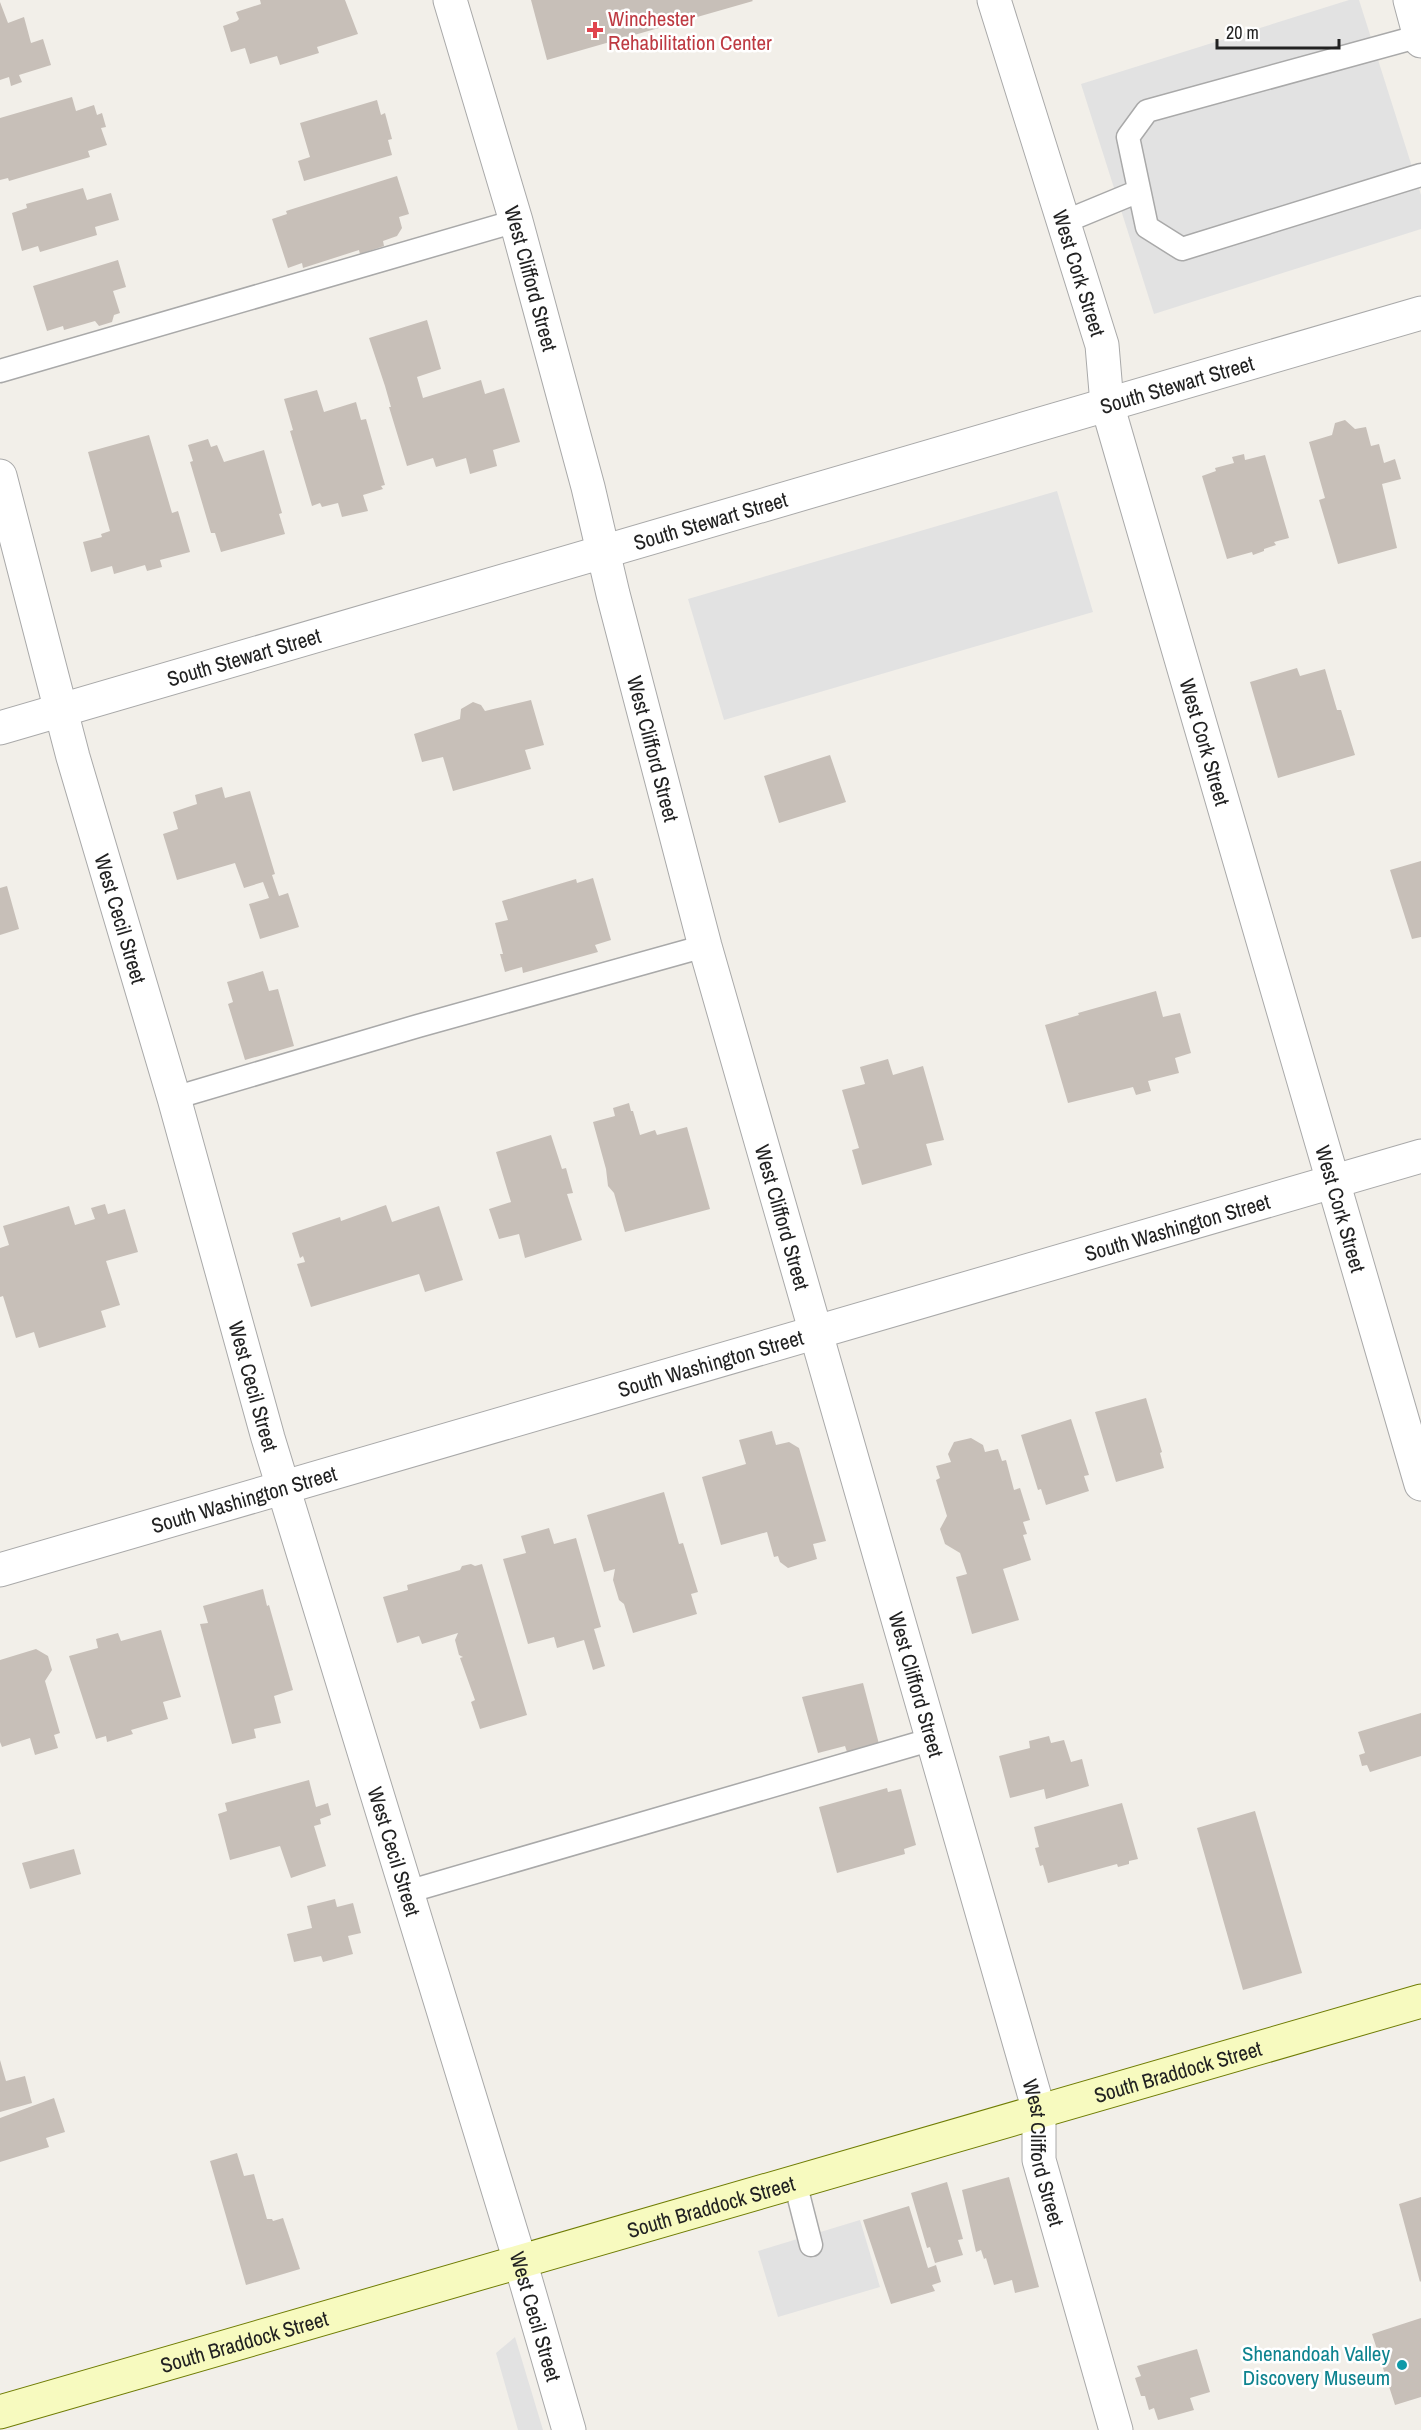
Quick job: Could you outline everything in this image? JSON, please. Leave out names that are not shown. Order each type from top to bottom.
[{"type":"main road","name":"South Braddock Street","points":[[0,2412],[1421,2001]]},
{"type":"street","name":"West Clifford Street","points":[[450,0],[516,221],[588,487],[705,946],[1039,2111],[1039,2160],[1116,2430]]},
{"type":"street","name":"West Cork Street","points":[[994,0],[1102,345],[1107,404],[1421,1484]]},
{"type":"street","points":[[1410,0],[1420,38]]},
{"type":"street","name":"South Stewart Street","points":[[0,728],[1421,313]]},
{"type":"street","name":"West Cecil Street","points":[[0,476],[61,710],[284,1487],[520,2261],[569,2430]]},
{"type":"street","name":"South Washington Street","points":[[0,1570],[1421,1156]]},
{"type":"lane","points":[[1420,38],[1147,111],[1128,137],[1147,227],[1182,249],[1421,175]]},
{"type":"lane","points":[[1064,222],[1139,191]]},
{"type":"lane","points":[[0,372],[516,221]]},
{"type":"lane","points":[[174,1098],[418,1026],[705,946]]},
{"type":"lane","points":[[407,1892],[933,1739]]},
{"type":"lane","points":[[795,2182],[811,2245]]},
{"type":"shaded area","points":[[1349,0],[1359,0],[1421,195],[1421,229],[1154,314],[1081,84]]},
{"type":"shaded area","points":[[1057,491],[1093,612],[724,720],[688,599]]},
{"type":"shaded area","points":[[860,2220],[880,2287],[778,2317],[758,2251]]},
{"type":"shaded area","points":[[515,2337],[543,2430],[518,2430],[496,2353]]},
{"type":"building","points":[[260,0],[345,0],[358,34],[317,47],[319,53],[280,65],[277,56],[250,64],[245,48],[231,52],[223,26],[239,19],[236,12],[261,4]]},
{"type":"building","name":"Winchester Rehabilitation Center","points":[[531,0],[752,0],[753,1],[547,60]]},
{"type":"building","points":[[0,2],[8,23],[24,17],[31,43],[43,39],[51,65],[19,75],[22,82],[11,86],[9,77],[0,80]]},
{"type":"building","points":[[72,97],[76,111],[94,105],[97,115],[102,113],[106,127],[101,128],[107,145],[88,151],[90,157],[9,181],[8,178],[0,180],[0,118]]},
{"type":"building","points":[[377,100],[381,115],[385,113],[392,139],[388,140],[392,155],[304,181],[298,161],[310,157],[300,123]]},
{"type":"building","points":[[397,176],[409,214],[399,217],[402,228],[397,236],[383,241],[384,246],[360,254],[359,250],[303,268],[302,263],[288,268],[272,219],[287,214],[286,211]]},
{"type":"building","points":[[83,188],[87,200],[111,193],[119,220],[95,227],[97,235],[40,252],[38,246],[22,251],[12,213],[27,208],[26,204]]},
{"type":"building","points":[[118,260],[126,287],[113,291],[120,313],[114,315],[112,322],[99,326],[95,321],[64,330],[63,326],[47,331],[33,286]]},
{"type":"building","points":[[427,320],[441,369],[417,377],[423,398],[481,380],[485,394],[504,388],[520,442],[493,450],[497,466],[470,474],[466,458],[436,467],[433,458],[407,466],[369,338]]},
{"type":"building","points":[[317,390],[324,412],[356,402],[361,420],[366,419],[385,485],[381,486],[383,489],[363,495],[368,511],[342,517],[338,503],[322,507],[320,503],[312,506],[290,431],[293,430],[284,399]]},
{"type":"building","points":[[1345,420],[1355,429],[1366,427],[1371,446],[1379,444],[1384,463],[1395,459],[1401,479],[1382,484],[1397,548],[1338,564],[1319,500],[1325,498],[1309,442],[1332,435],[1335,423]]},
{"type":"building","points":[[149,435],[172,513],[178,511],[190,552],[160,560],[162,567],[147,571],[145,565],[114,574],[112,566],[91,572],[83,542],[102,537],[101,534],[110,531],[88,452]]},
{"type":"building","points":[[208,439],[211,447],[217,445],[224,462],[264,450],[282,513],[279,514],[285,534],[221,552],[215,533],[211,533],[190,462],[193,461],[188,445]]},
{"type":"building","points":[[1244,454],[1245,460],[1265,455],[1289,538],[1274,542],[1276,545],[1253,555],[1252,552],[1227,559],[1202,476],[1216,471],[1215,468],[1234,463],[1232,457]]},
{"type":"building","points":[[1297,668],[1300,676],[1325,669],[1337,710],[1341,710],[1355,755],[1278,778],[1250,682]]},
{"type":"building","points":[[531,700],[544,745],[525,750],[531,769],[453,791],[443,757],[422,762],[414,734],[460,719],[461,709],[473,702],[481,705],[485,711]]},
{"type":"building","points":[[830,755],[846,802],[779,823],[764,776]]},
{"type":"building","points":[[222,787],[225,798],[250,791],[275,874],[272,875],[279,896],[288,893],[299,927],[260,939],[249,904],[269,898],[263,882],[244,888],[235,863],[177,880],[163,834],[178,829],[173,812],[197,804],[195,795]]},
{"type":"building","points":[[1421,861],[1421,937],[1412,939],[1390,870]]},
{"type":"building","points":[[593,878],[611,940],[595,945],[598,952],[523,973],[522,967],[505,972],[495,923],[508,920],[502,901],[576,879],[577,883]]},
{"type":"building","points":[[7,886],[19,929],[0,935],[0,888]]},
{"type":"building","points":[[263,971],[269,991],[278,989],[294,1046],[245,1060],[228,1004],[233,1002],[227,982]]},
{"type":"building","points":[[1156,991],[1163,1017],[1180,1013],[1191,1053],[1175,1058],[1179,1073],[1148,1081],[1151,1091],[1136,1095],[1133,1087],[1068,1103],[1045,1025],[1079,1015],[1078,1013]]},
{"type":"building","points":[[888,1059],[893,1075],[923,1066],[944,1140],[926,1144],[932,1165],[862,1185],[852,1150],[859,1148],[842,1090],[865,1084],[860,1067]]},
{"type":"building","points":[[629,1103],[640,1135],[655,1130],[657,1135],[687,1127],[710,1209],[625,1232],[614,1193],[608,1186],[606,1169],[593,1122],[615,1116],[613,1108]]},
{"type":"building","points":[[551,1135],[562,1169],[566,1168],[573,1193],[567,1194],[582,1240],[525,1258],[519,1234],[499,1239],[489,1209],[511,1202],[496,1152]]},
{"type":"building","points":[[105,1204],[108,1214],[125,1209],[138,1252],[106,1261],[120,1305],[101,1311],[106,1327],[39,1348],[34,1332],[16,1338],[3,1296],[0,1297],[0,1248],[9,1245],[3,1226],[69,1206],[75,1225],[95,1219],[91,1208]]},
{"type":"building","points":[[386,1205],[392,1222],[439,1206],[463,1280],[425,1292],[419,1274],[311,1307],[297,1264],[305,1262],[303,1256],[300,1258],[292,1233],[340,1217],[341,1221]]},
{"type":"building","points":[[1146,1398],[1162,1452],[1160,1453],[1164,1468],[1116,1482],[1095,1412]]},
{"type":"building","points":[[1071,1419],[1089,1475],[1084,1476],[1089,1491],[1046,1505],[1041,1489],[1038,1490],[1021,1435]]},
{"type":"building","points":[[772,1431],[776,1445],[789,1442],[799,1448],[826,1541],[813,1544],[817,1559],[788,1568],[780,1562],[778,1556],[774,1557],[767,1532],[721,1545],[702,1477],[746,1464],[739,1440]]},
{"type":"building","points":[[971,1438],[983,1445],[985,1452],[998,1449],[1002,1461],[1006,1460],[1014,1490],[1020,1488],[1030,1520],[1023,1522],[1027,1534],[1023,1535],[1031,1560],[1003,1569],[1019,1620],[972,1634],[956,1577],[967,1574],[960,1553],[945,1544],[940,1529],[947,1516],[936,1480],[940,1478],[936,1466],[951,1462],[948,1454],[954,1442]]},
{"type":"building","points":[[664,1492],[679,1544],[683,1543],[698,1592],[691,1594],[697,1614],[633,1633],[624,1604],[619,1600],[613,1580],[615,1569],[604,1572],[587,1515]]},
{"type":"building","points":[[549,1528],[554,1544],[576,1538],[601,1627],[594,1629],[605,1666],[593,1670],[584,1640],[557,1648],[554,1637],[528,1644],[503,1559],[526,1553],[521,1536]]},
{"type":"building","points":[[471,1564],[475,1566],[482,1564],[527,1715],[480,1729],[471,1702],[475,1700],[460,1658],[463,1657],[459,1655],[455,1640],[458,1633],[422,1644],[419,1636],[397,1643],[383,1597],[408,1590],[407,1585],[460,1570],[462,1566]]},
{"type":"building","points":[[263,1589],[293,1690],[274,1696],[281,1723],[254,1729],[256,1738],[232,1744],[200,1624],[208,1623],[203,1606]]},
{"type":"building","points":[[161,1630],[181,1697],[163,1702],[168,1719],[131,1730],[133,1734],[107,1742],[106,1736],[96,1739],[69,1656],[98,1648],[96,1639],[118,1633],[121,1641]]},
{"type":"building","points":[[36,1649],[48,1656],[52,1670],[45,1681],[60,1733],[54,1735],[58,1748],[35,1755],[30,1738],[2,1747],[0,1742],[0,1660]]},
{"type":"building","points":[[863,1683],[879,1744],[847,1752],[845,1746],[818,1753],[802,1697]]},
{"type":"building","points":[[1421,1713],[1421,1756],[1370,1772],[1367,1765],[1362,1766],[1359,1755],[1365,1753],[1358,1732]]},
{"type":"building","points":[[1049,1736],[1051,1743],[1064,1740],[1071,1762],[1082,1759],[1089,1786],[1046,1799],[1044,1789],[1010,1798],[999,1756],[1030,1748],[1029,1741]]},
{"type":"building","points":[[309,1780],[316,1807],[328,1803],[331,1815],[320,1819],[321,1824],[314,1826],[326,1866],[291,1878],[280,1846],[230,1860],[218,1814],[227,1811],[225,1803]]},
{"type":"building","points":[[887,1788],[888,1792],[901,1789],[916,1845],[904,1849],[905,1854],[837,1873],[819,1807]]},
{"type":"building","points":[[1122,1803],[1138,1859],[1118,1867],[1117,1864],[1048,1883],[1035,1848],[1039,1847],[1034,1827]]},
{"type":"building","points":[[1255,1811],[1302,1973],[1243,1990],[1197,1828]]},
{"type":"building","points":[[74,1849],[81,1874],[30,1889],[22,1863]]},
{"type":"building","points":[[335,1899],[337,1907],[353,1903],[361,1933],[348,1936],[353,1954],[323,1962],[321,1956],[294,1962],[287,1934],[312,1928],[307,1906]]},
{"type":"building","points":[[0,2060],[6,2081],[25,2076],[32,2103],[0,2112]]},
{"type":"building","points":[[54,2098],[65,2132],[46,2138],[49,2147],[0,2162],[0,2118]]},
{"type":"building","points":[[237,2153],[244,2176],[254,2174],[267,2219],[273,2221],[283,2218],[300,2269],[246,2285],[210,2161]]},
{"type":"building","points":[[1009,2177],[1039,2287],[1015,2293],[1012,2280],[994,2285],[986,2258],[984,2259],[981,2250],[976,2252],[962,2190]]},
{"type":"building","points":[[947,2182],[963,2239],[958,2240],[963,2255],[935,2263],[930,2247],[927,2248],[911,2193]]},
{"type":"building","points":[[1421,2197],[1421,2281],[1420,2282],[1399,2204]]},
{"type":"building","points":[[909,2206],[928,2268],[936,2265],[941,2282],[932,2285],[935,2291],[891,2304],[863,2220]]},
{"type":"building","name":"Shenandoah Valley Discovery Museum","points":[[1421,2318],[1421,2397],[1395,2405],[1372,2334]]},
{"type":"building","points":[[1197,2349],[1210,2392],[1190,2398],[1194,2410],[1158,2420],[1154,2408],[1149,2410],[1145,2396],[1141,2396],[1135,2378],[1141,2376],[1137,2366]]},
{"type":"place","name":"Winchester Rehabilitation Center","points":[[595,30]]},
{"type":"place","name":"Shenandoah Valley Discovery Museum","points":[[1402,2365]]}]
